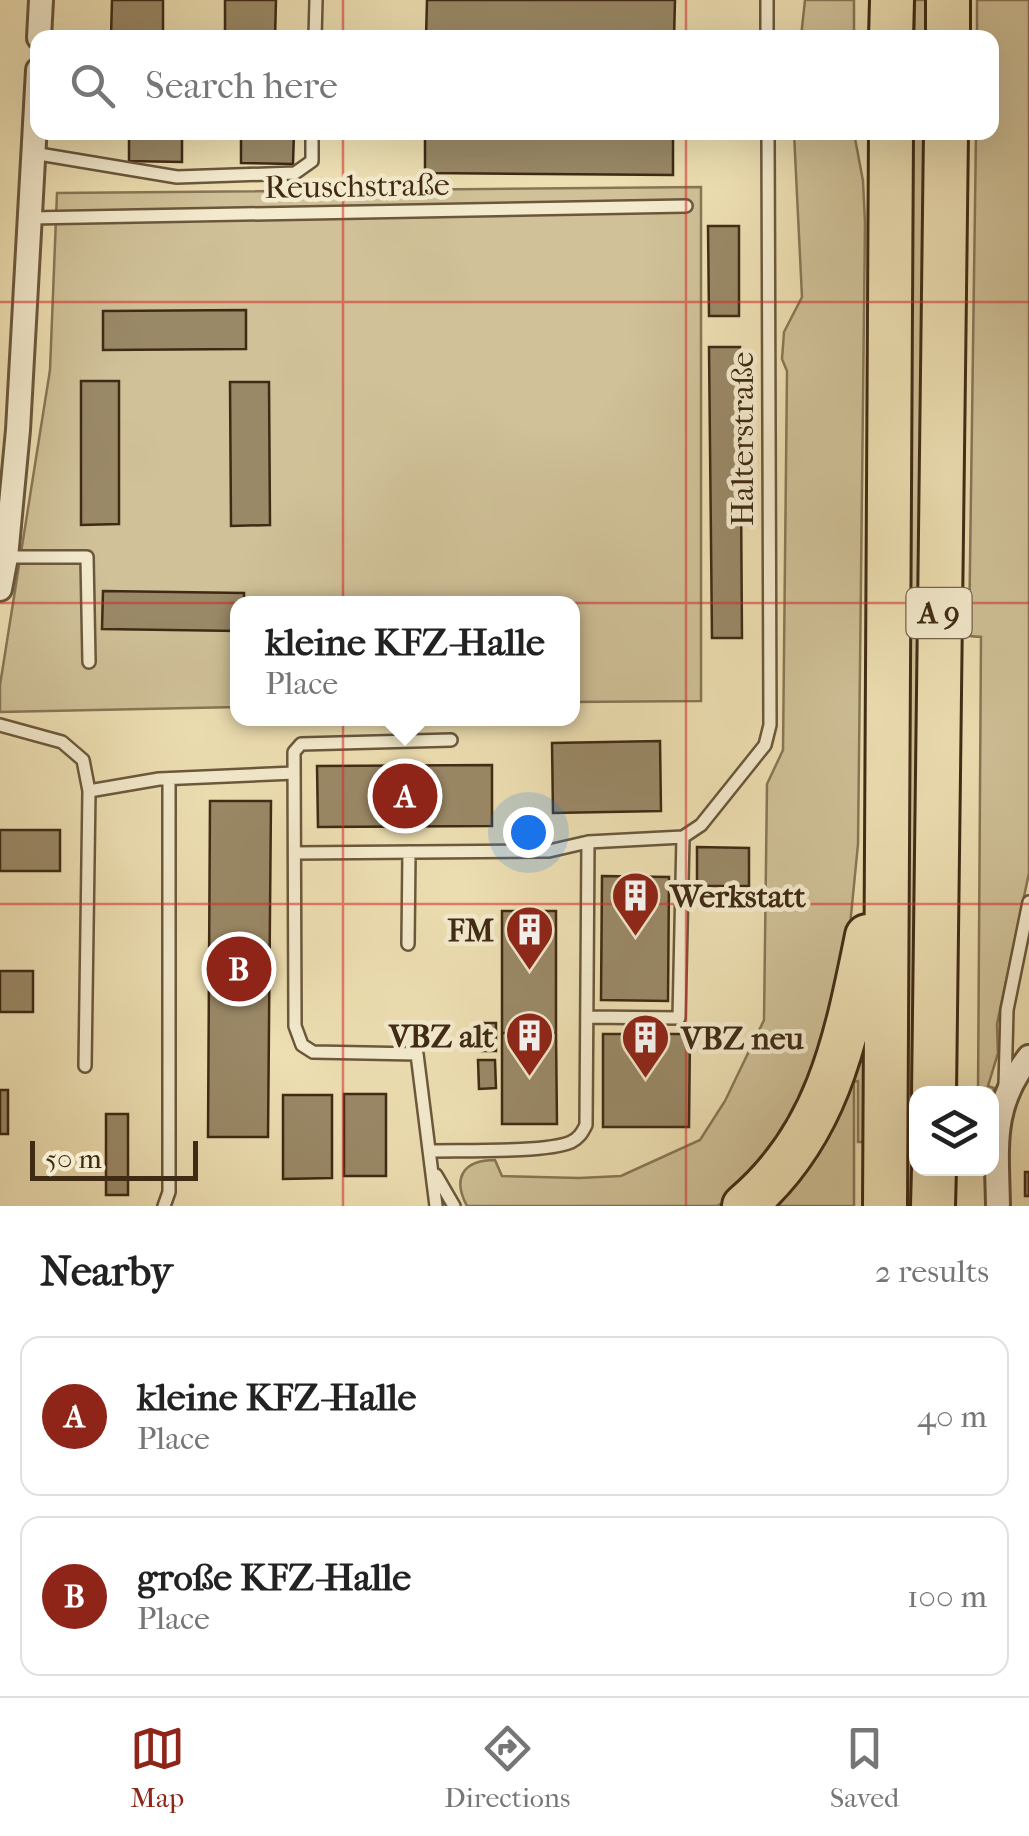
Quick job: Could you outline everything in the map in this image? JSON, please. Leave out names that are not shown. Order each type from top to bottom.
[{"type":"highway","points":[[891,30],[892,0]]},
{"type":"highway","points":[[948,0],[948,30]]},
{"type":"highway","name":"A 9","points":[[884,1206],[890,140]]},
{"type":"highway","name":"A 9","points":[[934,1086],[946,140]]},
{"type":"highway","points":[[744,1206],[774,1179],[800,1145],[826,1094],[847,1035],[870,918],[885,874]]},
{"type":"highway","points":[[934,1176],[934,1206]]},
{"type":"street","points":[[39,30],[41,0]]},
{"type":"street","points":[[0,589],[6,557],[34,140]]},
{"type":"street","points":[[998,1206],[1000,1108],[1005,1092],[1029,1058]]},
{"type":"lane","points":[[315,30],[316,0]]},
{"type":"lane","points":[[767,0],[767,30]]},
{"type":"lane","points":[[33,153],[177,177],[295,173],[312,161],[312,140]]},
{"type":"lane","name":"Halterstraße","points":[[683,837],[701,825],[764,746],[770,725],[768,140]]},
{"type":"lane","name":"Reuschstraße","points":[[30,218],[686,206]]},
{"type":"lane","points":[[6,557],[88,557],[89,662]]},
{"type":"lane","points":[[0,725],[62,742],[83,760],[89,791],[85,1066]]},
{"type":"lane","points":[[436,1206],[417,1054],[313,1052],[302,1045],[295,1026],[294,752],[301,744],[452,740]]},
{"type":"lane","points":[[89,791],[169,778],[294,772]]},
{"type":"lane","points":[[164,1206],[169,1192],[169,778]]},
{"type":"lane","points":[[294,853],[549,852],[588,842],[683,837],[679,1018],[587,1017]]},
{"type":"lane","points":[[429,1151],[568,1144],[581,1136],[586,1126],[588,842]]},
{"type":"lane","points":[[408,944],[409,852]]},
{"type":"lane","points":[[1005,1092],[1007,1010],[1029,902]]},
{"type":"lane","points":[[426,1206],[431,1167]]},
{"type":"lane","points":[[431,1167],[454,1206]]},
{"type":"shaded area","points":[[805,0],[854,0],[854,30],[802,30]]},
{"type":"shaded area","points":[[915,0],[929,0],[929,30],[914,30]]},
{"type":"shaded area","points":[[977,0],[1029,0],[1029,873],[997,1024],[998,1053],[988,1086],[978,1086],[981,637],[969,636],[976,140],[999,140],[999,30],[977,30]]},
{"type":"shaded area","points":[[794,140],[855,140],[865,223],[858,844],[848,946],[823,1070],[749,1187],[717,1206],[467,1206],[461,1179],[463,1172],[475,1163],[495,1160],[502,1176],[621,1176],[700,1140],[725,1101],[764,1020],[767,784],[783,750],[787,371],[782,359],[784,332],[802,297]]},
{"type":"shaded area","points":[[913,140],[928,140],[916,1086],[909,1086],[909,1176],[915,1176],[915,1206],[905,1206]]},
{"type":"shaded area","points":[[701,187],[701,701],[580,702],[580,596],[230,596],[230,707],[0,712],[0,685],[50,370],[57,193]]},
{"type":"shaded area","points":[[858,1055],[866,1055],[865,1142],[858,1142],[858,1081],[854,1082],[854,1206],[773,1206]]},
{"type":"building","points":[[112,0],[163,0],[163,30],[111,30]]},
{"type":"building","points":[[225,0],[276,0],[275,30],[225,30]]},
{"type":"building","points":[[427,0],[675,0],[674,30],[426,30]]},
{"type":"building","points":[[129,140],[182,140],[182,162],[129,161]]},
{"type":"building","points":[[241,140],[294,140],[293,164],[241,163]]},
{"type":"building","points":[[425,140],[673,140],[673,175],[425,173]]},
{"type":"building","points":[[708,226],[739,226],[739,316],[709,316]]},
{"type":"building","points":[[246,310],[246,349],[103,350],[103,311]]},
{"type":"building","points":[[709,347],[740,347],[742,638],[712,638]]},
{"type":"building","points":[[81,381],[119,381],[119,524],[81,525]]},
{"type":"building","points":[[230,382],[269,382],[270,525],[231,526]]},
{"type":"building","points":[[103,591],[244,593],[230,596],[230,631],[102,629]]},
{"type":"building","points":[[660,741],[661,811],[553,813],[552,743]]},
{"type":"building","points":[[492,765],[492,826],[318,827],[317,766]]},
{"type":"building","points":[[210,801],[271,801],[268,1137],[208,1137]]},
{"type":"building","points":[[0,830],[60,830],[60,871],[0,871]]},
{"type":"building","points":[[697,847],[749,848],[749,886],[697,886]]},
{"type":"building","name":"Werkstatt","points":[[602,876],[669,877],[668,1001],[601,1000]]},
{"type":"building","name":"FM","points":[[502,911],[556,911],[556,1033],[502,1033]]},
{"type":"building","points":[[0,971],[33,971],[33,1012],[0,1012]]},
{"type":"building","points":[[482,1023],[496,1023],[496,1051],[482,1051]]},
{"type":"building","name":"VBZ alt","points":[[502,1033],[556,1033],[557,1124],[502,1124]]},
{"type":"building","name":"VBZ neu","points":[[603,1034],[690,1034],[689,1127],[603,1127]]},
{"type":"building","points":[[478,1060],[495,1060],[496,1088],[479,1089]]},
{"type":"building","points":[[0,1090],[8,1090],[8,1134],[0,1134]]},
{"type":"building","points":[[344,1094],[386,1094],[386,1176],[344,1176]]},
{"type":"building","points":[[283,1095],[332,1095],[332,1178],[283,1179]]},
{"type":"building","points":[[106,1114],[128,1114],[128,1195],[106,1195]]},
{"type":"building","points":[[1025,1172],[1029,1172],[1029,1196],[1025,1196]]},
{"type":"place","name":"kleine KFZ-Halle","points":[[405,796]]},
{"type":"place","name":"Werkstatt","points":[[635,938]]},
{"type":"place","name":"große KFZ-Halle","points":[[239,969]]},
{"type":"place","name":"FM","points":[[529,972]]},
{"type":"place","name":"VBZ alt","points":[[529,1078]]},
{"type":"place","name":"VBZ neu","points":[[646,1080]]}]
